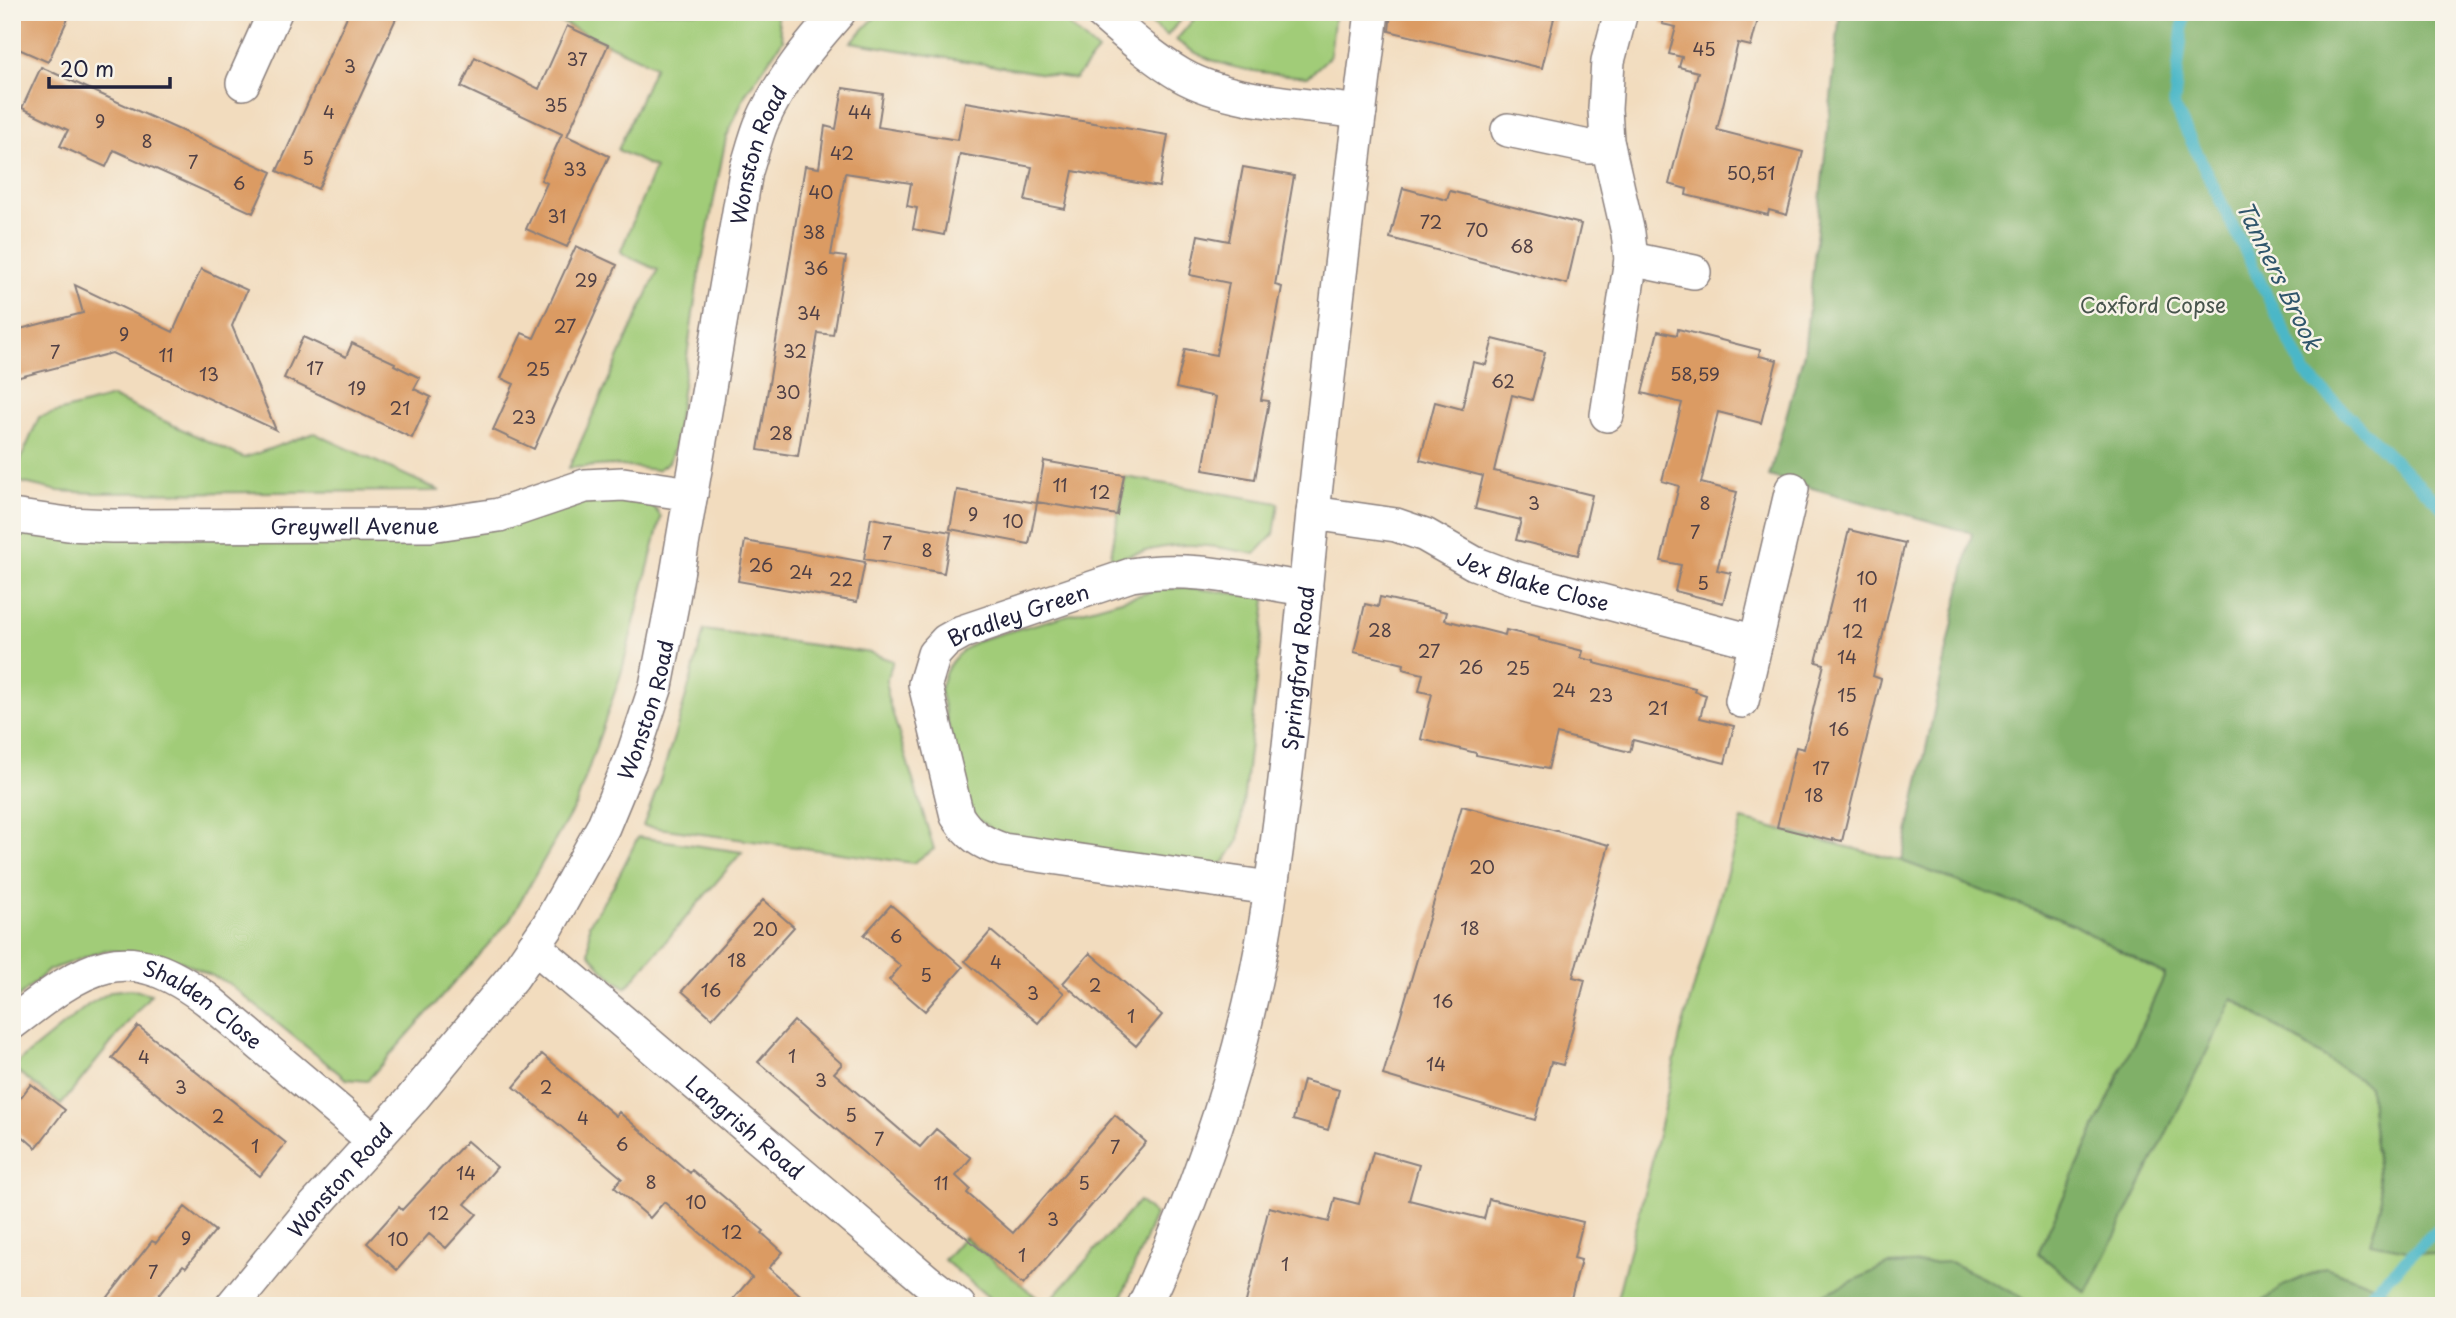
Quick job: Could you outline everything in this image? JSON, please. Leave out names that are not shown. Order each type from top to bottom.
[{"type":"street","points":[[243,83],[275,12]]},
{"type":"street","points":[[1100,12],[1182,76],[1218,91],[1360,112]]},
{"type":"street","name":"Springford Road","points":[[1144,1306],[1193,1191],[1216,1122],[1253,986],[1270,888],[1372,12]]},
{"type":"street","points":[[1607,415],[1631,259],[1628,233],[1608,146],[1605,110],[1608,61],[1620,12]]},
{"type":"street","name":"Wonston Road","points":[[232,1306],[311,1210],[513,977],[548,926],[603,827],[634,752],[656,686],[746,171],[761,125],[779,89],[828,16]]},
{"type":"street","points":[[1508,130],[1590,147],[1608,146]]},
{"type":"street","points":[[1631,259],[1694,272]]},
{"type":"street","name":"Greywell Avenue","points":[[12,516],[68,524],[112,526],[430,525],[499,515],[585,486],[623,484],[691,494]]},
{"type":"street","points":[[1742,701],[1792,489]]},
{"type":"street","name":"Jex Blake Close","points":[[1313,513],[1396,525],[1424,535],[1474,563],[1511,577],[1756,642]]},
{"type":"street","name":"Bradley Green","points":[[1270,888],[1003,850],[985,844],[967,832],[957,816],[925,684],[934,654],[946,641],[962,632],[1131,575],[1157,570],[1183,570],[1306,589]]},
{"type":"street","name":"Langrish Road","points":[[534,946],[959,1306]]},
{"type":"street","name":"Shalden Close","points":[[12,1023],[89,971],[116,964],[139,965],[162,971],[184,981],[209,1001],[373,1141]]},
{"type":"green space","points":[[539,12],[775,12],[783,40],[746,93],[726,138],[697,286],[674,448],[669,462],[657,470],[612,465],[569,468],[658,270],[620,253],[655,168],[618,150],[655,66]]},
{"type":"green space","points":[[880,12],[1054,12],[1098,51],[1075,79],[851,42]]},
{"type":"green space","points":[[1137,12],[1187,12],[1167,36]]},
{"type":"green space","points":[[1200,12],[1335,12],[1330,56],[1308,77],[1222,64],[1176,40]]},
{"type":"green space","name":"Coxford Copse","points":[[1840,12],[2444,12],[2444,1257],[2370,1243],[2381,1205],[2369,1086],[2233,999],[2087,1293],[2038,1253],[2165,975],[2072,924],[1902,861],[1972,533],[1769,476],[1804,353]]},
{"type":"green space","points":[[112,397],[244,458],[314,433],[440,491],[95,493],[58,491],[12,480],[39,417]]},
{"type":"green space","points":[[1125,477],[1279,503],[1274,534],[1255,554],[1223,548],[1180,545],[1110,560]]},
{"type":"green space","points":[[603,495],[649,500],[661,517],[621,674],[577,802],[509,921],[367,1081],[346,1079],[228,983],[178,960],[105,950],[49,970],[12,1003],[12,531],[35,536],[439,539]]},
{"type":"green space","points":[[1185,587],[1266,599],[1239,840],[1225,861],[1217,867],[1006,840],[975,817],[964,795],[940,690],[945,673],[953,660],[979,640],[1157,590]]},
{"type":"green space","points":[[704,630],[871,653],[893,661],[887,679],[887,695],[934,849],[913,863],[643,826],[676,729]]},
{"type":"green space","points":[[1742,820],[1902,861],[2072,924],[2165,975],[2038,1253],[2086,1293],[2232,999],[2369,1086],[2381,1205],[2371,1242],[2444,1257],[2444,1306],[1615,1306],[1651,1166],[1681,1032]]},
{"type":"green space","points":[[638,837],[742,852],[626,988],[604,971],[589,953],[589,924],[613,887]]},
{"type":"green space","points":[[130,989],[151,994],[61,1105],[12,1067],[88,1005],[112,991]]},
{"type":"green space","points":[[1139,1201],[1155,1215],[1118,1306],[999,1306],[944,1260],[964,1237],[1046,1305]]},
{"type":"green space","points":[[1950,1262],[2018,1295],[2031,1306],[1799,1306],[1887,1265]]},
{"type":"green space","points":[[2326,1267],[2427,1306],[2256,1306],[2283,1286]]},
{"type":"building","points":[[21,12],[71,12],[48,62],[12,46],[12,32]]},
{"type":"building","points":[[349,12],[399,12],[318,189],[277,171]]},
{"type":"building","points":[[1391,12],[1529,12],[1554,18],[1542,68],[1389,31]]},
{"type":"building","points":[[1664,12],[1760,12],[1751,46],[1738,43],[1717,130],[1803,152],[1787,215],[1769,210],[1768,215],[1686,195],[1687,189],[1669,184],[1698,72],[1679,67],[1682,57],[1669,54],[1676,27],[1662,24]]},
{"type":"building","points":[[567,26],[608,45],[567,136],[609,156],[567,247],[526,229],[547,183],[541,180],[562,134],[461,87],[475,57],[539,89]]},
{"type":"building","points":[[41,67],[272,172],[253,213],[114,150],[106,167],[60,146],[68,130],[22,108]]},
{"type":"building","points":[[843,88],[883,94],[878,127],[958,140],[965,102],[1168,135],[1159,187],[1073,171],[1065,209],[1025,201],[1032,167],[960,154],[944,235],[913,229],[917,208],[907,206],[911,183],[845,173],[831,255],[846,257],[833,335],[818,333],[798,456],[758,450],[805,166],[819,168],[825,126],[836,129]]},
{"type":"building","points":[[1243,167],[1294,176],[1275,285],[1282,287],[1261,400],[1269,401],[1255,479],[1203,470],[1216,397],[1176,388],[1185,349],[1216,355],[1229,283],[1190,275],[1198,235],[1229,241]]},
{"type":"building","points":[[1403,188],[1447,200],[1450,191],[1581,224],[1567,284],[1390,238]]},
{"type":"building","points":[[576,246],[617,265],[534,449],[493,430],[514,384],[501,378],[522,333],[534,338]]},
{"type":"building","points":[[201,269],[247,290],[232,326],[276,430],[112,353],[12,379],[12,331],[83,313],[75,285],[173,332]]},
{"type":"building","points":[[1678,329],[1760,350],[1759,356],[1777,360],[1761,423],[1718,412],[1701,483],[1737,492],[1717,570],[1731,573],[1723,603],[1675,591],[1681,565],[1661,561],[1679,486],[1662,481],[1682,403],[1642,393],[1658,331],[1677,335]]},
{"type":"building","points":[[303,337],[346,357],[352,343],[420,378],[414,389],[431,397],[412,438],[284,378]]},
{"type":"building","points":[[1493,339],[1545,352],[1532,400],[1512,395],[1494,471],[1592,495],[1578,555],[1516,540],[1521,520],[1475,509],[1483,476],[1420,460],[1435,402],[1462,409],[1473,362],[1486,365]]},
{"type":"building","points":[[1044,461],[1124,475],[1117,515],[1037,502]]},
{"type":"building","points":[[957,490],[1037,503],[1029,544],[950,529]]},
{"type":"building","points":[[871,518],[951,532],[944,573],[864,559]]},
{"type":"building","points":[[1849,530],[1905,543],[1873,676],[1881,679],[1842,841],[1833,841],[1777,827],[1796,747],[1804,749],[1824,664],[1816,662]]},
{"type":"building","points":[[745,541],[865,562],[857,602],[738,581]]},
{"type":"building","points":[[1380,597],[1447,612],[1445,620],[1505,635],[1506,630],[1539,638],[1583,651],[1581,658],[1594,663],[1695,688],[1694,691],[1706,695],[1700,718],[1734,726],[1725,763],[1633,740],[1630,752],[1557,734],[1548,769],[1476,755],[1421,739],[1432,694],[1419,691],[1423,674],[1403,669],[1404,664],[1354,652],[1365,604],[1378,607]]},
{"type":"building","points":[[1462,806],[1609,845],[1573,977],[1585,980],[1563,1065],[1551,1062],[1535,1120],[1383,1075]]},
{"type":"building","points":[[763,900],[794,927],[712,1018],[682,991]]},
{"type":"building","points":[[891,905],[963,967],[925,1011],[889,980],[901,966],[864,935]]},
{"type":"building","points":[[991,931],[1064,993],[1038,1023],[965,961]]},
{"type":"building","points":[[1090,953],[1162,1015],[1136,1046],[1063,983]]},
{"type":"building","points":[[794,1021],[842,1064],[834,1073],[920,1147],[936,1129],[971,1158],[956,1176],[970,1189],[967,1193],[1013,1233],[1115,1115],[1146,1142],[1023,1285],[943,1221],[758,1062]]},
{"type":"building","points":[[138,1026],[286,1143],[260,1176],[112,1058]]},
{"type":"building","points":[[542,1054],[616,1116],[619,1112],[690,1173],[692,1170],[764,1231],[762,1233],[783,1252],[769,1268],[813,1306],[727,1306],[752,1277],[664,1202],[650,1218],[614,1187],[622,1178],[514,1087]]},
{"type":"building","points":[[1303,1080],[1339,1090],[1328,1130],[1293,1120]]},
{"type":"building","points":[[31,1084],[65,1110],[36,1148],[12,1127],[12,1109]]},
{"type":"building","points":[[467,1141],[497,1167],[465,1204],[477,1214],[446,1248],[429,1234],[397,1270],[367,1243],[399,1207],[402,1210]]},
{"type":"building","points":[[1373,1152],[1419,1165],[1409,1200],[1484,1219],[1489,1199],[1583,1222],[1574,1258],[1581,1260],[1569,1306],[1245,1306],[1269,1207],[1329,1222],[1335,1198],[1359,1204]]},
{"type":"building","points":[[185,1207],[215,1231],[186,1267],[183,1265],[150,1306],[101,1306],[152,1241],[156,1243]]},
{"type":"waterway","name":"Tanners Brook","points":[[2184,12],[2174,106],[2305,373],[2444,509]]},
{"type":"waterway","name":"Tanners Brook","points":[[2358,1306],[2444,1223]]}]
